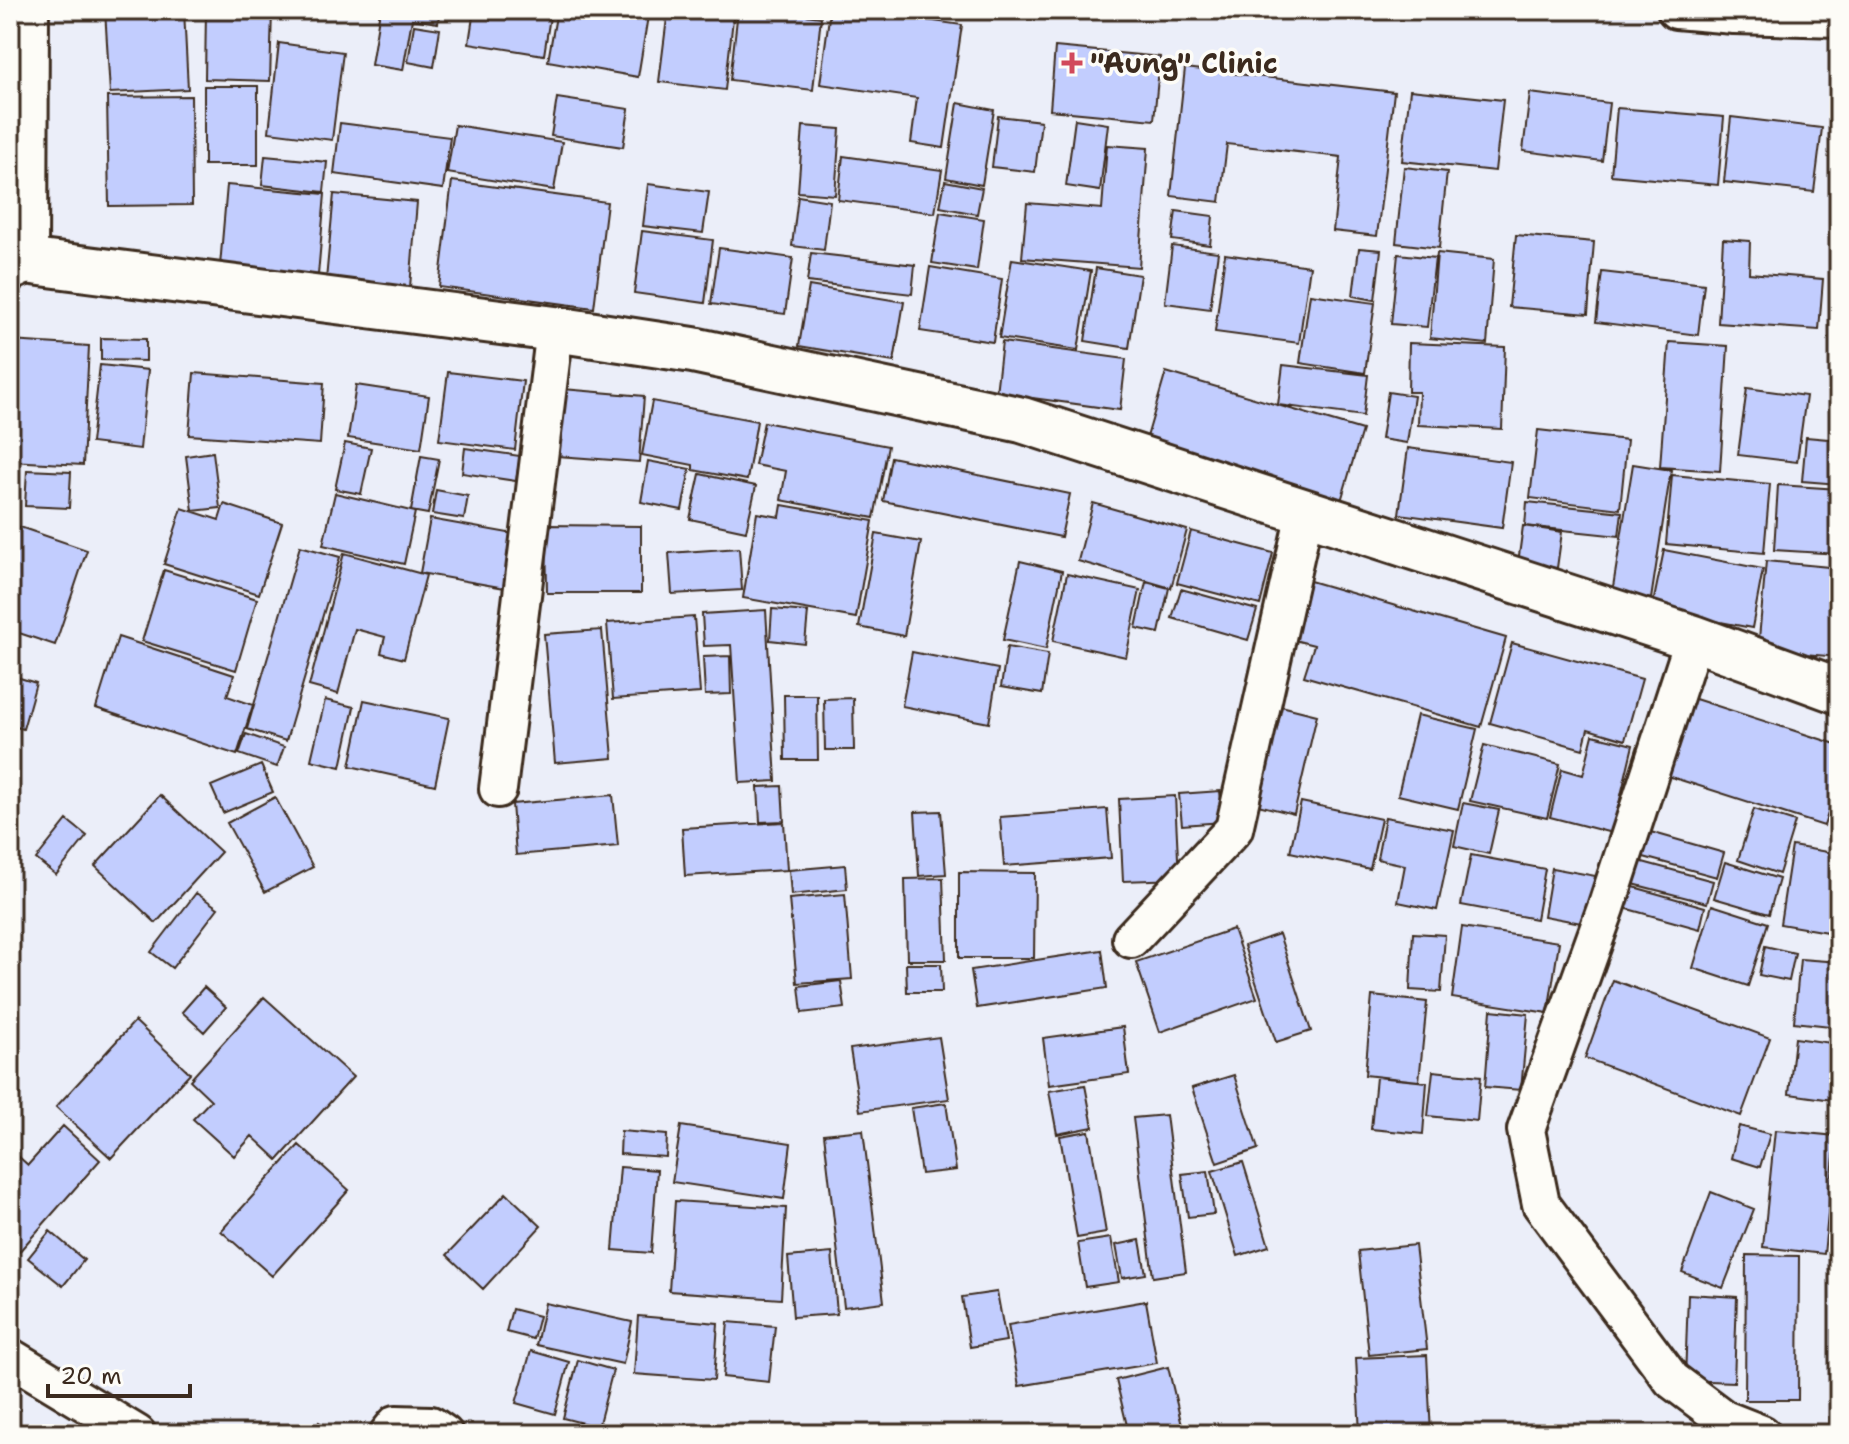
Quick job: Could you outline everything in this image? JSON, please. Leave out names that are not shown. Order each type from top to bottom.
[{"type":"street","points":[[26,10],[17,264],[555,329],[693,350],[1022,420],[1694,638],[1839,691]]},
{"type":"street","points":[[1676,10],[1839,18]]},
{"type":"street","points":[[498,789],[555,329]]},
{"type":"street","points":[[1131,939],[1234,829],[1305,513]]},
{"type":"street","points":[[1694,638],[1606,908],[1526,1130],[1541,1204],[1672,1380],[1724,1419],[1762,1434]]},
{"type":"street","points":[[10,1357],[137,1434]]},
{"type":"street","points":[[388,1434],[396,1424],[431,1425],[444,1434]]},
{"type":"building","points":[[105,10],[184,10],[188,89],[110,93]]},
{"type":"building","points":[[206,10],[272,10],[270,81],[205,79]]},
{"type":"building","points":[[380,10],[440,10],[438,23],[412,19],[403,70],[371,65]]},
{"type":"building","points":[[474,10],[551,10],[544,55],[469,43]]},
{"type":"building","points":[[557,10],[649,10],[638,77],[548,61]]},
{"type":"building","points":[[668,10],[734,10],[725,90],[659,82]]},
{"type":"building","points":[[738,10],[821,17],[813,90],[730,80]]},
{"type":"building","points":[[830,10],[857,10],[962,25],[944,148],[911,143],[917,98],[820,84]]},
{"type":"building","points":[[414,25],[440,29],[434,67],[408,62]]},
{"type":"building","points":[[279,43],[343,52],[332,140],[269,132]]},
{"type":"building","points":[[1055,47],[1160,57],[1154,120],[1050,110]]},
{"type":"building","points":[[1185,68],[1394,92],[1377,236],[1333,231],[1341,157],[1227,144],[1220,202],[1171,196]]},
{"type":"building","points":[[204,86],[258,86],[258,165],[204,165]]},
{"type":"building","points":[[1410,90],[1503,100],[1495,171],[1402,161]]},
{"type":"building","points":[[1530,93],[1609,103],[1602,161],[1523,151]]},
{"type":"building","points":[[191,96],[192,205],[109,206],[107,97]]},
{"type":"building","points":[[557,98],[629,109],[623,147],[551,136]]},
{"type":"building","points":[[958,103],[994,110],[982,185],[946,178]]},
{"type":"building","points":[[1617,108],[1724,117],[1718,185],[1611,175]]},
{"type":"building","points":[[998,116],[1041,121],[1035,172],[992,167]]},
{"type":"building","points":[[1731,117],[1822,128],[1814,192],[1724,182]]},
{"type":"building","points":[[1075,119],[1108,124],[1100,191],[1066,186]]},
{"type":"building","points":[[340,123],[450,137],[443,189],[334,174]]},
{"type":"building","points":[[455,125],[562,142],[554,190],[447,173]]},
{"type":"building","points":[[803,126],[840,129],[835,195],[798,192]]},
{"type":"building","points":[[1107,145],[1148,148],[1139,267],[1022,258],[1027,203],[1102,209]]},
{"type":"building","points":[[265,156],[327,162],[324,192],[262,185]]},
{"type":"building","points":[[843,156],[942,170],[935,213],[838,200]]},
{"type":"building","points":[[1404,167],[1447,172],[1439,248],[1396,243]]},
{"type":"building","points":[[452,181],[607,202],[594,308],[439,287]]},
{"type":"building","points":[[945,181],[982,188],[977,214],[940,207]]},
{"type":"building","points":[[648,184],[709,192],[703,233],[643,226]]},
{"type":"building","points":[[227,185],[325,194],[318,275],[220,266]]},
{"type":"building","points":[[334,194],[417,202],[410,287],[326,280]]},
{"type":"building","points":[[798,196],[830,201],[824,250],[792,246]]},
{"type":"building","points":[[1176,211],[1213,216],[1210,245],[1172,240]]},
{"type":"building","points":[[940,212],[984,219],[977,270],[932,263]]},
{"type":"building","points":[[642,231],[713,240],[705,303],[634,293]]},
{"type":"building","points":[[1516,235],[1594,242],[1588,314],[1509,307]]},
{"type":"building","points":[[1723,239],[1750,241],[1749,273],[1823,279],[1819,330],[1718,323]]},
{"type":"building","points":[[1172,246],[1218,252],[1210,309],[1165,303]]},
{"type":"building","points":[[719,248],[793,258],[785,314],[711,304]]},
{"type":"building","points":[[1359,248],[1381,250],[1375,300],[1353,296]]},
{"type":"building","points":[[811,253],[915,265],[912,294],[807,282]]},
{"type":"building","points":[[1437,253],[1494,259],[1487,344],[1430,338]]},
{"type":"building","points":[[1225,254],[1310,266],[1299,343],[1215,332]]},
{"type":"building","points":[[1398,254],[1435,258],[1427,327],[1391,324]]},
{"type":"building","points":[[1012,259],[1091,271],[1078,350],[999,338]]},
{"type":"building","points":[[930,267],[1002,279],[993,342],[920,331]]},
{"type":"building","points":[[1096,268],[1140,275],[1129,348],[1085,341]]},
{"type":"building","points":[[1602,272],[1704,284],[1698,335],[1596,322]]},
{"type":"building","points":[[809,286],[904,302],[894,362],[799,346]]},
{"type":"building","points":[[1310,294],[1375,303],[1365,373],[1300,363]]},
{"type":"building","points":[[1839,327],[1839,384],[1830,383]]},
{"type":"building","points":[[101,338],[146,339],[146,361],[101,360]]},
{"type":"building","points":[[10,341],[89,346],[83,465],[10,461]]},
{"type":"building","points":[[1002,342],[1126,359],[1120,410],[996,393]]},
{"type":"building","points":[[1669,342],[1728,346],[1720,471],[1660,467]]},
{"type":"building","points":[[1409,343],[1505,347],[1502,429],[1418,425],[1419,392],[1408,392]]},
{"type":"building","points":[[100,365],[148,370],[140,449],[91,443]]},
{"type":"building","points":[[1283,365],[1368,375],[1363,416],[1278,405]]},
{"type":"building","points":[[448,372],[523,381],[515,450],[439,440]]},
{"type":"building","points":[[1166,372],[1362,430],[1341,501],[1145,444]]},
{"type":"building","points":[[194,373],[324,383],[320,444],[189,435]]},
{"type":"building","points":[[356,385],[429,396],[421,449],[348,438]]},
{"type":"building","points":[[1747,388],[1806,396],[1797,462],[1738,455]]},
{"type":"building","points":[[563,389],[644,396],[639,462],[558,456]]},
{"type":"building","points":[[1388,392],[1414,396],[1407,443],[1381,439]]},
{"type":"building","points":[[652,401],[757,421],[747,480],[693,470],[693,465],[642,455]]},
{"type":"building","points":[[764,422],[888,446],[874,518],[781,500],[786,471],[755,465]]},
{"type":"building","points":[[1538,430],[1627,440],[1620,509],[1530,498]]},
{"type":"building","points":[[1806,437],[1839,440],[1839,484],[1802,481]]},
{"type":"building","points":[[345,443],[371,448],[361,494],[335,489]]},
{"type":"building","points":[[465,448],[520,456],[516,481],[462,473]]},
{"type":"building","points":[[1408,448],[1511,462],[1502,528],[1399,514]]},
{"type":"building","points":[[213,452],[220,508],[193,511],[186,456]]},
{"type":"building","points":[[421,456],[439,459],[428,514],[411,511]]},
{"type":"building","points":[[891,457],[1070,494],[1061,537],[883,501]]},
{"type":"building","points":[[648,461],[690,469],[682,510],[641,502]]},
{"type":"building","points":[[1633,464],[1671,470],[1651,599],[1612,593]]},
{"type":"building","points":[[27,470],[71,472],[69,508],[25,506]]},
{"type":"building","points":[[700,474],[756,486],[746,531],[690,519]]},
{"type":"building","points":[[1672,475],[1770,484],[1764,553],[1666,544]]},
{"type":"building","points":[[1778,485],[1839,489],[1839,554],[1774,550]]},
{"type":"building","points":[[436,490],[468,496],[464,519],[432,514]]},
{"type":"building","points":[[335,493],[415,512],[404,564],[323,545]]},
{"type":"building","points":[[1527,502],[1622,512],[1619,536],[1525,526]]},
{"type":"building","points":[[1093,503],[1187,530],[1171,588],[1078,561]]},
{"type":"building","points":[[224,504],[282,523],[259,594],[164,564],[182,508],[219,520]]},
{"type":"building","points":[[782,505],[873,521],[856,618],[743,598],[757,513],[780,517]]},
{"type":"building","points":[[430,519],[514,534],[505,588],[420,573]]},
{"type":"building","points":[[546,525],[641,526],[641,593],[547,593]]},
{"type":"building","points":[[17,526],[87,550],[55,645],[10,630],[10,546]]},
{"type":"building","points":[[1523,526],[1562,532],[1557,568],[1518,563]]},
{"type":"building","points":[[1191,531],[1273,553],[1260,605],[1177,583]]},
{"type":"building","points":[[876,534],[921,542],[904,636],[859,627]]},
{"type":"building","points":[[300,546],[340,557],[286,741],[247,729]]},
{"type":"building","points":[[739,548],[742,590],[672,594],[669,553]]},
{"type":"building","points":[[1664,550],[1763,569],[1752,628],[1652,609]]},
{"type":"building","points":[[344,553],[426,575],[404,659],[381,653],[385,637],[355,629],[338,694],[309,686]]},
{"type":"building","points":[[1020,561],[1062,571],[1046,649],[1003,640]]},
{"type":"building","points":[[1766,561],[1839,568],[1839,657],[1758,650]]},
{"type":"building","points":[[164,570],[257,599],[236,670],[142,641]]},
{"type":"building","points":[[1067,574],[1140,590],[1126,657],[1053,641]]},
{"type":"building","points":[[1310,581],[1506,638],[1481,727],[1304,676],[1314,645],[1294,640]]},
{"type":"building","points":[[1146,582],[1169,588],[1159,633],[1136,628]]},
{"type":"building","points":[[1181,589],[1257,610],[1248,640],[1172,618]]},
{"type":"building","points":[[772,609],[808,612],[805,644],[770,640]]},
{"type":"building","points":[[766,610],[776,781],[740,783],[731,645],[704,646],[702,614]]},
{"type":"building","points":[[694,617],[700,693],[613,699],[607,623]]},
{"type":"building","points":[[602,630],[613,758],[555,763],[544,634]]},
{"type":"building","points":[[118,637],[234,675],[227,696],[253,705],[237,755],[96,708]]},
{"type":"building","points":[[1512,643],[1642,679],[1625,740],[1588,729],[1583,749],[1490,723]]},
{"type":"building","points":[[1007,647],[1048,654],[1042,694],[1001,687]]},
{"type":"building","points":[[912,652],[998,669],[989,723],[902,706]]},
{"type":"building","points":[[730,656],[731,694],[705,695],[703,657]]},
{"type":"building","points":[[10,675],[36,683],[23,729],[10,725]]},
{"type":"building","points":[[784,695],[817,695],[818,760],[785,760]]},
{"type":"building","points":[[1689,697],[1839,745],[1839,778],[1824,826],[1665,775]]},
{"type":"building","points":[[853,698],[854,750],[825,750],[824,699]]},
{"type":"building","points":[[325,700],[354,707],[341,767],[311,760]]},
{"type":"building","points":[[364,700],[449,718],[435,785],[350,766]]},
{"type":"building","points":[[1277,705],[1317,715],[1294,814],[1254,804]]},
{"type":"building","points":[[1417,715],[1477,729],[1458,809],[1398,795]]},
{"type":"building","points":[[246,734],[284,747],[277,767],[239,754]]},
{"type":"building","points":[[1593,735],[1633,745],[1612,833],[1550,817],[1562,769],[1583,775]]},
{"type":"building","points":[[1484,745],[1560,764],[1547,818],[1470,801]]},
{"type":"building","points":[[261,765],[273,792],[223,813],[211,786]]},
{"type":"building","points":[[782,786],[784,821],[760,822],[758,787]]},
{"type":"building","points":[[1220,791],[1223,822],[1182,825],[1179,794]]},
{"type":"building","points":[[160,795],[221,852],[156,923],[95,866]]},
{"type":"building","points":[[613,795],[618,846],[516,855],[512,804]]},
{"type":"building","points":[[1175,796],[1179,879],[1123,881],[1119,799]]},
{"type":"building","points":[[275,797],[313,867],[265,892],[227,823]]},
{"type":"building","points":[[1301,802],[1381,819],[1370,869],[1290,852]]},
{"type":"building","points":[[1463,803],[1499,810],[1489,854],[1454,846]]},
{"type":"building","points":[[1107,809],[1111,858],[1004,866],[1000,817]]},
{"type":"building","points":[[1754,809],[1795,822],[1779,874],[1738,860]]},
{"type":"building","points":[[941,811],[946,874],[919,876],[915,812]]},
{"type":"building","points":[[1385,817],[1454,830],[1437,910],[1398,902],[1405,865],[1377,859]]},
{"type":"building","points":[[67,820],[87,836],[56,875],[36,859]]},
{"type":"building","points":[[784,822],[787,870],[685,876],[682,828]]},
{"type":"building","points":[[1647,831],[1724,853],[1717,877],[1640,856]]},
{"type":"building","points":[[1792,846],[1839,854],[1839,934],[1780,924]]},
{"type":"building","points":[[1471,855],[1545,869],[1536,919],[1461,905]]},
{"type":"building","points":[[1639,861],[1713,881],[1707,903],[1633,884]]},
{"type":"building","points":[[1725,862],[1779,879],[1769,914],[1714,898]]},
{"type":"building","points":[[845,865],[847,889],[791,895],[789,870]]},
{"type":"building","points":[[1552,868],[1601,877],[1592,925],[1544,916]]},
{"type":"building","points":[[959,872],[1035,873],[1034,958],[959,958]]},
{"type":"building","points":[[943,878],[946,960],[907,960],[905,879]]},
{"type":"building","points":[[1630,886],[1705,907],[1700,929],[1624,908]]},
{"type":"building","points":[[196,893],[218,908],[172,968],[151,952]]},
{"type":"building","points":[[845,894],[852,979],[797,983],[789,899]]},
{"type":"building","points":[[1712,905],[1768,923],[1748,986],[1693,968]]},
{"type":"building","points":[[1462,927],[1559,942],[1548,1013],[1452,998]]},
{"type":"building","points":[[1233,929],[1257,998],[1160,1032],[1136,962]]},
{"type":"building","points":[[1413,933],[1445,935],[1441,992],[1410,990]]},
{"type":"building","points":[[1279,934],[1311,1031],[1276,1042],[1244,946]]},
{"type":"building","points":[[1765,946],[1795,953],[1789,981],[1759,975]]},
{"type":"building","points":[[1102,950],[1107,988],[977,1008],[971,970]]},
{"type":"building","points":[[1800,959],[1839,962],[1839,1027],[1794,1022]]},
{"type":"building","points":[[906,964],[941,964],[942,992],[907,992]]},
{"type":"building","points":[[1613,980],[1770,1038],[1741,1116],[1585,1058]]},
{"type":"building","points":[[841,981],[845,1008],[802,1013],[799,986]]},
{"type":"building","points":[[204,987],[226,1007],[204,1032],[182,1012]]},
{"type":"building","points":[[1372,996],[1427,1002],[1419,1081],[1365,1075]]},
{"type":"building","points":[[264,997],[353,1077],[278,1160],[252,1136],[234,1156],[193,1119],[211,1100],[190,1080]]},
{"type":"building","points":[[1491,1010],[1528,1014],[1521,1090],[1485,1087]]},
{"type":"building","points":[[135,1021],[190,1073],[111,1158],[56,1107]]},
{"type":"building","points":[[1123,1027],[1129,1074],[1049,1085],[1043,1038]]},
{"type":"building","points":[[939,1037],[949,1099],[860,1111],[850,1049]]},
{"type":"building","points":[[1795,1038],[1839,1044],[1833,1100],[1789,1094]]},
{"type":"building","points":[[1433,1071],[1481,1076],[1477,1121],[1428,1116]]},
{"type":"building","points":[[1234,1075],[1258,1149],[1217,1163],[1192,1088]]},
{"type":"building","points":[[1376,1077],[1427,1082],[1423,1134],[1371,1129]]},
{"type":"building","points":[[1085,1085],[1093,1127],[1057,1134],[1049,1091]]},
{"type":"building","points":[[946,1103],[956,1170],[921,1174],[911,1108]]},
{"type":"building","points":[[1166,1115],[1186,1272],[1153,1277],[1133,1118]]},
{"type":"building","points":[[63,1126],[100,1160],[10,1262],[10,1149],[28,1165]]},
{"type":"building","points":[[681,1126],[791,1143],[784,1199],[672,1182]]},
{"type":"building","points":[[1739,1126],[1770,1134],[1760,1167],[1731,1158]]},
{"type":"building","points":[[863,1130],[884,1302],[844,1307],[824,1134]]},
{"type":"building","points":[[1775,1130],[1836,1136],[1824,1254],[1763,1247]]},
{"type":"building","points":[[621,1131],[667,1135],[666,1157],[620,1154]]},
{"type":"building","points":[[1089,1131],[1106,1233],[1077,1238],[1060,1136]]},
{"type":"building","points":[[299,1145],[349,1190],[272,1276],[221,1231]]},
{"type":"building","points":[[1243,1162],[1269,1246],[1238,1256],[1212,1171]]},
{"type":"building","points":[[620,1167],[657,1170],[651,1253],[613,1250]]},
{"type":"building","points":[[1208,1171],[1214,1214],[1188,1217],[1182,1174]]},
{"type":"building","points":[[1711,1192],[1754,1209],[1723,1288],[1682,1272]]},
{"type":"building","points":[[506,1193],[541,1226],[483,1289],[447,1255]]},
{"type":"building","points":[[675,1201],[786,1208],[781,1299],[669,1291]]},
{"type":"building","points":[[50,1231],[84,1260],[63,1286],[28,1258]]},
{"type":"building","points":[[1111,1238],[1119,1282],[1085,1287],[1078,1243]]},
{"type":"building","points":[[1140,1240],[1146,1274],[1122,1278],[1116,1245]]},
{"type":"building","points":[[1415,1245],[1427,1349],[1369,1355],[1358,1251]]},
{"type":"building","points":[[832,1253],[837,1314],[793,1317],[788,1257]]},
{"type":"building","points":[[1746,1255],[1799,1256],[1798,1400],[1745,1400]]},
{"type":"building","points":[[997,1292],[1006,1341],[970,1347],[962,1297]]},
{"type":"building","points":[[1688,1294],[1737,1297],[1734,1382],[1685,1380]]},
{"type":"building","points":[[1146,1301],[1157,1363],[1019,1386],[1008,1325]]},
{"type":"building","points":[[545,1303],[632,1322],[623,1364],[536,1345]]},
{"type":"building","points":[[512,1309],[539,1316],[533,1339],[506,1332]]},
{"type":"building","points":[[638,1316],[718,1323],[714,1380],[634,1374]]},
{"type":"building","points":[[728,1322],[775,1326],[769,1382],[723,1377]]},
{"type":"building","points":[[531,1351],[569,1362],[555,1414],[516,1403]]},
{"type":"building","points":[[1427,1355],[1431,1434],[1360,1434],[1356,1358]]},
{"type":"building","points":[[578,1360],[613,1370],[598,1427],[563,1418]]},
{"type":"building","points":[[1168,1367],[1184,1434],[1129,1434],[1116,1380]]},
{"type":"building","points":[[319,1422],[339,1434],[312,1434]]},
{"type":"place","name":"\"Aung\" Clinic","points":[[1072,63]]}]
